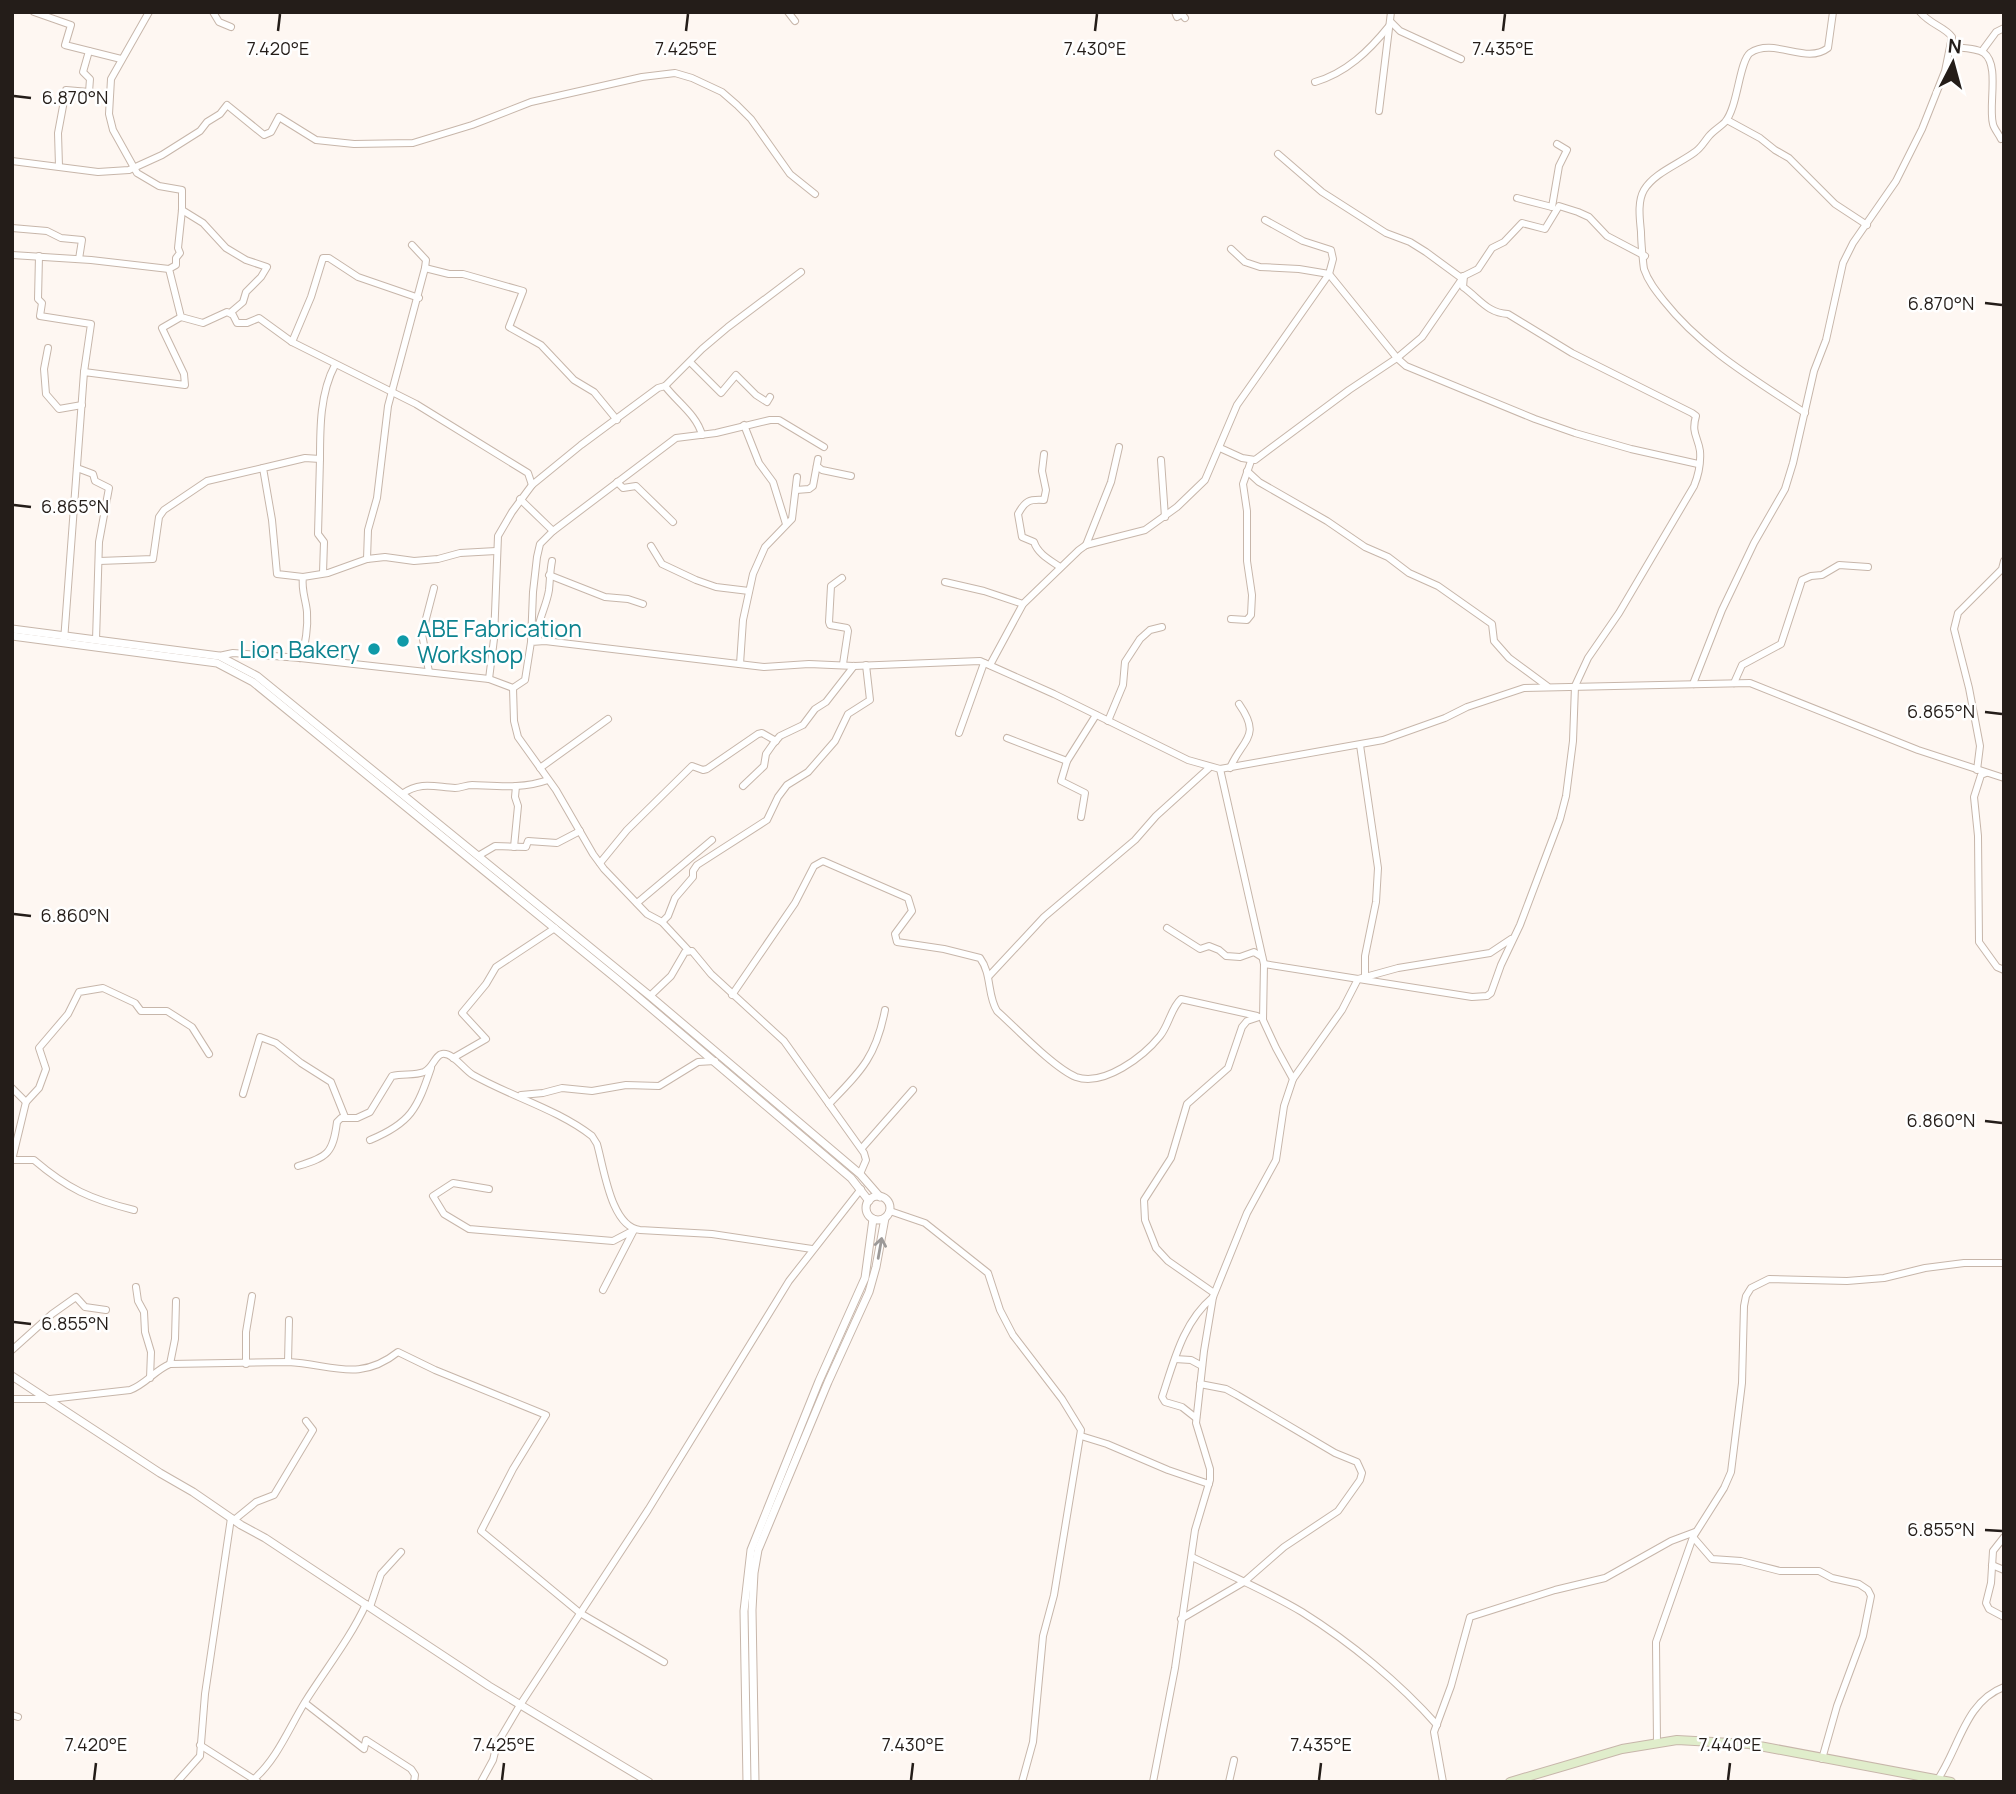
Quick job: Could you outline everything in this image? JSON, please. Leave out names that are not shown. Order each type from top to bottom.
[{"type":"main road","points":[[1510,1782],[1543,1777],[1589,1757],[1677,1740],[1733,1742],[1951,1782]]},
{"type":"street","points":[[34,12],[71,25],[65,45],[121,60]]},
{"type":"street","points":[[12,255],[169,269],[176,265],[176,258],[180,253],[178,244],[183,210],[182,190],[159,186],[137,173],[136,167],[119,143],[109,114],[110,79],[149,12]]},
{"type":"street","points":[[213,12],[219,22],[231,27]]},
{"type":"street","points":[[788,12],[795,21]]},
{"type":"street","points":[[1175,12],[1177,17],[1182,15],[1185,18]]},
{"type":"street","points":[[1380,111],[1391,12]]},
{"type":"street","points":[[1805,413],[1722,358],[1679,320],[1651,285],[1644,267],[1640,222],[1644,191],[1658,176],[1698,150],[1709,135],[1727,120],[1740,87],[1744,62],[1751,53],[1765,48],[1819,54],[1828,48],[1833,12]]},
{"type":"street","points":[[1693,684],[1722,610],[1754,543],[1785,489],[1814,371],[1826,340],[1843,263],[1853,243],[1896,180],[1922,129],[1945,71],[1952,47],[1950,33],[1934,26],[1920,12]]},
{"type":"street","points":[[1391,24],[1400,32],[1461,59]]},
{"type":"street","points":[[1315,82],[1338,74],[1370,49],[1391,24]]},
{"type":"street","points":[[1982,51],[1996,32],[2004,28]]},
{"type":"street","points":[[1952,47],[1982,51],[1993,66],[1993,124],[2001,139]]},
{"type":"street","points":[[59,166],[58,133],[66,90],[89,92],[90,79],[83,72],[89,51]]},
{"type":"street","points":[[12,161],[98,172],[129,170],[162,155],[200,131],[207,122],[220,114],[227,104],[264,135],[271,132],[279,117],[316,140],[354,144],[413,143],[472,125],[531,102],[642,77],[674,74],[692,78],[730,98],[751,119],[790,173],[815,194]]},
{"type":"street","points":[[1727,120],[1789,158],[1835,204],[1867,225]]},
{"type":"street","points":[[1278,155],[1322,192],[1386,233],[1410,242],[1460,277],[1478,269],[1492,248],[1504,242],[1518,225],[1526,223],[1545,229],[1555,207],[1559,166],[1567,150],[1557,144]]},
{"type":"street","points":[[1517,198],[1578,212],[1589,218],[1607,236],[1645,256]]},
{"type":"street","points":[[84,373],[185,385],[181,365],[162,328],[181,317],[203,323],[230,313],[243,302],[246,292],[261,277],[267,267],[246,260],[226,248],[203,223],[183,210]]},
{"type":"street","points":[[959,733],[987,664],[1023,604],[1086,545],[1139,533],[1165,517],[1205,481],[1224,433],[1245,391],[1270,362],[1329,274],[1333,259],[1331,250],[1303,241],[1265,219]]},
{"type":"street","points":[[12,229],[47,231],[61,238],[82,240],[79,259]]},
{"type":"street","points":[[367,559],[368,530],[377,498],[388,406],[394,393],[425,268],[426,260],[412,246]]},
{"type":"street","points":[[1231,249],[1245,262],[1260,267],[1329,274],[1406,366],[1535,419],[1631,449],[1698,464]]},
{"type":"street","points":[[39,256],[38,299],[42,303],[40,316],[91,324],[84,373],[64,639]]},
{"type":"street","points":[[292,342],[311,297],[323,258],[329,258],[358,277],[419,298]]},
{"type":"street","points":[[425,268],[449,274],[463,274],[523,291],[509,327],[541,345],[573,380],[594,392],[617,420]]},
{"type":"street","points":[[169,269],[181,317]]},
{"type":"street","points":[[489,679],[494,639],[498,536],[520,499],[532,485],[581,445],[658,388],[665,386],[728,327],[801,272]]},
{"type":"street","points":[[1231,619],[1247,620],[1251,615],[1247,511],[1243,484],[1251,461],[1269,451],[1422,337],[1464,276]]},
{"type":"street","points":[[1167,928],[1200,950],[1209,946],[1226,956],[1240,957],[1256,952],[1264,961],[1472,997],[1487,996],[1493,989],[1500,965],[1515,936],[1560,819],[1566,796],[1573,741],[1575,686],[1588,658],[1619,612],[1694,486],[1700,470],[1700,450],[1693,427],[1696,416],[1692,413],[1572,353],[1508,314],[1499,314],[1483,306],[1474,294],[1463,287],[1464,276]]},
{"type":"street","points":[[230,313],[237,323],[247,323],[259,318],[292,342],[394,393],[527,473],[532,485]]},
{"type":"street","points":[[48,348],[44,369],[46,394],[59,409],[82,405]]},
{"type":"street","points":[[690,362],[721,393],[736,375],[756,395],[767,402],[770,397]]},
{"type":"street","points":[[323,573],[324,542],[318,534],[321,415],[330,374],[335,365]]},
{"type":"street","points":[[665,386],[691,414],[700,426],[702,435]]},
{"type":"street","points":[[535,641],[533,592],[540,544],[553,531],[676,438],[779,420],[824,447]]},
{"type":"street","points":[[744,425],[760,463],[773,482],[786,524]]},
{"type":"street","points":[[1086,545],[1111,482],[1119,447]]},
{"type":"street","points":[[1220,448],[1251,461]]},
{"type":"street","points":[[1045,454],[1042,471],[1046,490],[1044,500],[1030,499],[1018,514],[1022,537],[1034,542],[1036,548],[1060,567]]},
{"type":"street","points":[[99,561],[153,559],[159,517],[164,510],[207,481],[305,458],[320,459]]},
{"type":"street","points":[[1161,460],[1165,517]]},
{"type":"street","points":[[796,490],[813,486],[817,463],[822,470],[851,476]]},
{"type":"street","points":[[77,468],[93,474],[95,481],[108,488],[99,542],[96,640]]},
{"type":"street","points":[[263,468],[272,520],[277,574],[303,577],[367,559],[385,557],[414,561],[438,559],[460,553],[496,551]]},
{"type":"street","points":[[1247,471],[1259,482],[1365,547],[1388,557],[1409,573],[1438,586],[1471,608],[1493,624],[1494,642],[1508,659],[1547,686]]},
{"type":"street","points":[[740,664],[742,629],[759,557],[792,519],[797,477]]},
{"type":"street","points":[[617,482],[623,488],[636,486],[673,522]]},
{"type":"street","points":[[520,499],[553,531]]},
{"type":"street","points":[[651,546],[662,564],[696,580],[716,587],[749,591]]},
{"type":"street","points":[[513,688],[525,680],[538,620],[549,592],[552,561]]},
{"type":"street","points":[[1977,770],[1980,746],[1954,621],[1958,612],[2002,569],[2004,561]]},
{"type":"street","points":[[1734,683],[1742,665],[1781,644],[1802,580],[1822,575],[1839,565],[1868,567]]},
{"type":"street","points":[[549,575],[605,597],[628,599],[643,604]]},
{"type":"street","points":[[300,658],[306,645],[307,614],[302,592],[303,577]]},
{"type":"street","points":[[842,578],[831,586],[829,622],[830,625],[847,628],[848,631],[843,664]]},
{"type":"street","points":[[945,582],[984,590],[1023,604]]},
{"type":"street","points":[[429,672],[422,634],[434,588]]},
{"type":"street","points":[[1108,721],[1123,685],[1125,662],[1150,629],[1162,627]]},
{"type":"street","points":[[12,629],[217,663],[253,682],[717,1061],[861,1189],[869,1201],[867,1212],[873,1219],[865,1278],[819,1381],[751,1550],[744,1611],[747,1782]]},
{"type":"street","points":[[12,636],[96,640],[219,656],[233,653],[300,658],[489,679],[513,688]]},
{"type":"street","points":[[535,641],[764,667],[987,664],[1179,756],[1209,768],[1220,769],[1383,740],[1511,691],[1547,686],[1751,683],[1918,750],[2004,778]]},
{"type":"street","points":[[219,656],[257,676],[650,996],[860,1174],[880,1197],[888,1202],[890,1211],[885,1218],[869,1292],[758,1550],[752,1611],[755,1782]]},
{"type":"street","points":[[662,922],[668,916],[675,898],[693,877],[697,865],[767,820],[778,797],[787,786],[808,772],[835,741],[848,714],[870,700],[866,665]]},
{"type":"street","points":[[743,786],[764,766],[766,754],[776,741],[803,725],[815,709],[824,704],[854,666]]},
{"type":"street","points":[[513,688],[513,721],[518,737],[600,863],[647,914],[662,922],[732,995],[784,1041],[862,1148],[866,1160],[860,1174]]},
{"type":"street","points":[[1230,768],[1247,741],[1251,729],[1239,704]]},
{"type":"street","points":[[1080,817],[1086,796],[1083,791],[1062,783],[1067,761],[1096,715]]},
{"type":"street","points":[[540,768],[608,719]]},
{"type":"street","points":[[600,863],[627,830],[692,766],[707,769],[758,734],[762,733],[776,741]]},
{"type":"street","points":[[1007,738],[1067,761]]},
{"type":"street","points":[[1153,1782],[1174,1677],[1195,1530],[1209,1484],[1210,1469],[1196,1418],[1214,1295],[1247,1213],[1276,1160],[1284,1106],[1293,1079],[1362,978],[1376,902],[1378,868],[1360,745]]},
{"type":"street","points":[[989,976],[1044,917],[1135,839],[1209,768]]},
{"type":"street","points":[[1220,769],[1264,961],[1260,1018],[1293,1079]]},
{"type":"street","points":[[1986,773],[1981,775],[1974,797],[1978,836],[1979,942],[1997,967],[2004,970]]},
{"type":"street","points":[[402,794],[410,788],[439,785],[457,788],[468,785],[503,788],[548,780]]},
{"type":"street","points":[[514,847],[518,806],[516,786]]},
{"type":"street","points":[[478,856],[495,846],[526,847],[528,841],[557,843],[580,831]]},
{"type":"street","points":[[637,903],[712,840]]},
{"type":"street","points":[[732,995],[794,903],[814,866],[823,860],[908,898],[912,911],[895,934],[897,942],[975,956],[983,962],[989,976],[993,1004],[997,1011],[1061,1068],[1079,1078],[1096,1078],[1120,1069],[1137,1058],[1159,1037],[1181,999],[1260,1018]]},
{"type":"street","points":[[453,1058],[486,1040],[462,1013],[496,967],[555,928]]},
{"type":"street","points":[[1362,978],[1398,968],[1490,953],[1507,944],[1515,936]]},
{"type":"street","points":[[650,996],[663,985],[685,952],[689,951]]},
{"type":"street","points":[[134,1210],[83,1195],[34,1160],[12,1160],[26,1102],[39,1088],[46,1069],[39,1048],[68,1014],[79,992],[103,988],[135,1003],[141,1011],[167,1011],[192,1027],[209,1054]]},
{"type":"street","points":[[829,1104],[867,1062],[880,1032],[885,1010]]},
{"type":"street","points":[[1214,1295],[1168,1261],[1156,1248],[1144,1220],[1144,1200],[1170,1161],[1186,1104],[1227,1068],[1242,1027],[1260,1018]]},
{"type":"street","points":[[243,1094],[260,1037],[276,1043],[331,1082],[345,1117]]},
{"type":"street","points":[[370,1140],[392,1131],[410,1115],[421,1099],[431,1068],[442,1054],[453,1058],[470,1074],[518,1095],[592,1136],[597,1144],[616,1210],[624,1223],[634,1230]]},
{"type":"street","points":[[518,1095],[562,1088],[592,1091],[626,1085],[659,1086],[698,1062],[717,1061]]},
{"type":"street","points":[[298,1166],[328,1153],[334,1143],[337,1122],[345,1117],[357,1118],[370,1112],[393,1076],[424,1072],[431,1068]]},
{"type":"street","points":[[12,1088],[26,1102]]},
{"type":"street","points":[[862,1148],[913,1090]]},
{"type":"street","points":[[489,1189],[453,1183],[433,1196],[444,1214],[469,1229],[612,1241],[634,1230],[712,1234],[812,1249]]},
{"type":"street","points":[[481,1782],[493,1760],[497,1744],[520,1704],[648,1510],[789,1281],[861,1189]]},
{"type":"street","points":[[869,1201],[880,1197]]},
{"type":"street","points":[[890,1211],[925,1223],[988,1273],[1004,1319],[1013,1335],[1077,1420],[1081,1436],[1054,1595],[1043,1636],[1032,1746],[1022,1782]]},
{"type":"street","points":[[873,1219],[885,1218]]},
{"type":"street","points":[[603,1290],[634,1230]]},
{"type":"street","points":[[1657,1743],[1657,1642],[1694,1535],[1731,1472],[1742,1383],[1744,1306],[1751,1288],[1769,1279],[1847,1281],[1884,1278],[1964,1262],[2004,1263]]},
{"type":"street","points":[[136,1287],[138,1301],[144,1312],[145,1332],[151,1352],[150,1378]]},
{"type":"street","points":[[1196,1418],[1182,1407],[1163,1401],[1185,1333],[1214,1295]]},
{"type":"street","points":[[246,1364],[246,1332],[252,1296]]},
{"type":"street","points":[[12,1350],[52,1314],[76,1297],[85,1307],[106,1310]]},
{"type":"street","points":[[170,1364],[175,1339],[176,1301]]},
{"type":"street","points":[[288,1362],[289,1320]]},
{"type":"street","points":[[12,1399],[50,1399],[130,1390],[139,1387],[160,1368],[170,1364],[288,1362],[341,1371],[359,1370],[398,1352],[545,1415],[481,1531],[580,1613],[664,1662]]},
{"type":"street","points":[[1175,1359],[1191,1360],[1202,1366]]},
{"type":"street","points":[[12,1376],[520,1704],[649,1782]]},
{"type":"street","points":[[1181,1619],[1244,1582],[1284,1547],[1338,1511],[1360,1480],[1361,1466],[1237,1395],[1199,1384]]},
{"type":"street","points":[[177,1782],[200,1756],[232,1519],[256,1502],[274,1495],[313,1430],[306,1421]]},
{"type":"street","points":[[1081,1436],[1209,1484]]},
{"type":"street","points":[[1443,1782],[1434,1739],[1470,1617],[1555,1590],[1605,1578],[1671,1541],[1694,1535]]},
{"type":"street","points":[[1694,1535],[1712,1559],[1741,1561],[1780,1571],[1819,1571],[1832,1578],[1859,1584],[1868,1590],[1871,1596],[1863,1636],[1837,1706],[1822,1759]]},
{"type":"street","points":[[2004,1537],[1994,1547],[1991,1583],[1986,1603],[1989,1609],[2004,1617]]},
{"type":"street","points":[[200,1745],[256,1780],[368,1606],[381,1574],[401,1552]]},
{"type":"street","points":[[1192,1557],[1300,1611],[1341,1639],[1371,1663],[1437,1725]]},
{"type":"street","points":[[1992,1565],[2004,1570]]},
{"type":"street","points":[[1937,1781],[1973,1711],[1990,1694],[2004,1687]]},
{"type":"street","points":[[305,1703],[363,1749],[366,1740],[411,1769],[415,1775],[414,1782]]},
{"type":"street","points":[[1229,1782],[1234,1760]]},
{"type":"place","name":"ABE Fabrication Workshop","points":[[403,641]]},
{"type":"place","name":"Lion Bakery","points":[[374,649]]}]
